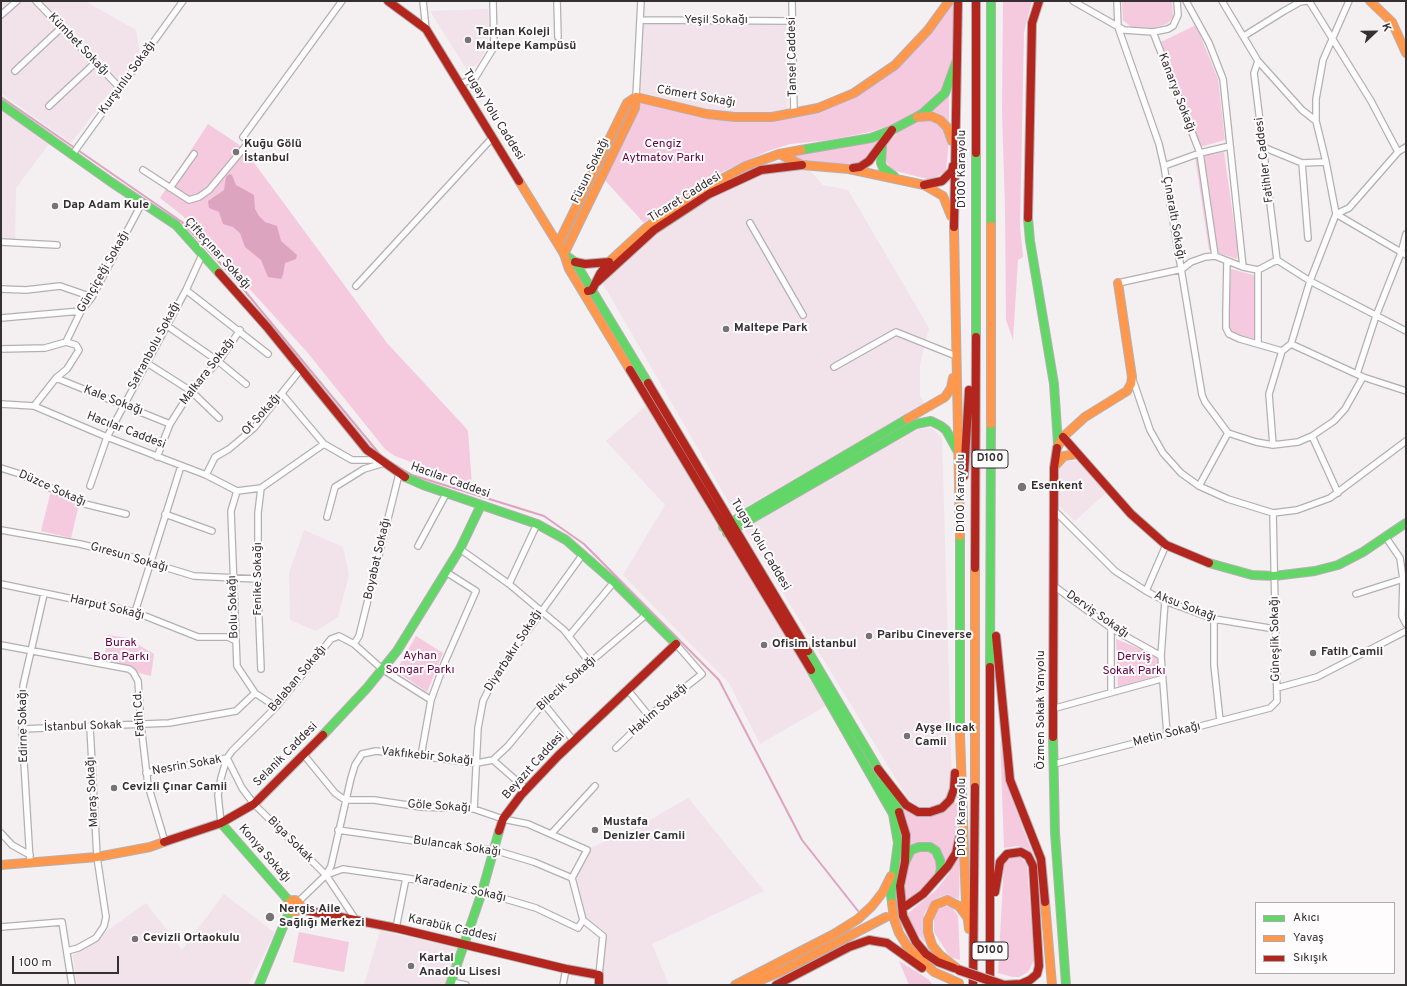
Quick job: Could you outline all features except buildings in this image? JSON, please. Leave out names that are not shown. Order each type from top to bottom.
[{"type":"main road","name":"Tugay Yolu Caddesi","points":[[388,1],[426,29],[564,254],[568,269],[590,287],[725,530],[838,715],[886,799],[896,825],[898,843],[895,864]]},
{"type":"main road","name":"Cömert Sokağı","points":[[636,97],[707,114],[735,117],[772,117],[818,108],[837,101],[860,89],[890,69],[908,52],[949,1]]},
{"type":"main road","points":[[958,1],[954,227],[960,549],[959,707],[967,917],[973,948]]},
{"type":"main road","name":"D100 Karayolu","points":[[973,985],[975,842],[976,1]]},
{"type":"main road","name":"D100","points":[[990,985],[991,1]]},
{"type":"main road","name":"Özmen Sokak Yanyolu","points":[[1038,1],[1032,23],[1027,205],[1030,241],[1054,384],[1061,440],[1054,468],[1052,709],[1055,833],[1066,985]]},
{"type":"main road","points":[[1370,1],[1392,22],[1406,53]]},
{"type":"main road","name":"Ticaret Caddesi","points":[[590,287],[609,262],[646,228],[689,197],[746,166],[779,154],[871,138],[892,130],[929,109],[942,98],[957,60]]},
{"type":"main road","name":"Füsun Sokağı","points":[[558,244],[627,103],[636,97]]},
{"type":"main road","name":"Füsun Sokağı","points":[[564,254],[635,108],[636,97]]},
{"type":"main road","name":"Çifteçınar Sokağı","points":[[1,104],[72,155],[176,225],[267,327],[367,450],[381,462]]},
{"type":"main road","points":[[915,117],[934,117],[944,123],[950,131],[955,153],[952,171],[947,177],[934,184],[924,185]]},
{"type":"main road","name":"Ticaret Caddesi","points":[[849,169],[860,167],[869,161],[892,130]]},
{"type":"main road","name":"Ticaret Caddesi","points":[[882,145],[880,158],[883,168],[900,179]]},
{"type":"main road","name":"Ticaret Caddesi","points":[[779,154],[802,165]]},
{"type":"main road","name":"Ticaret Caddesi","points":[[590,287],[654,230],[709,194],[761,170],[802,165],[849,169],[924,185],[943,196],[950,209],[954,227]]},
{"type":"main road","name":"Tugay Yolu Caddesi","points":[[564,254],[575,262],[610,319],[878,769],[899,810],[904,824],[907,846],[900,894],[903,916],[908,928],[926,954],[938,962],[1004,985]]},
{"type":"main road","points":[[575,262],[585,264],[609,262]]},
{"type":"main road","points":[[1118,282],[1132,377],[1127,391],[1085,417],[1061,440],[1077,454],[1131,514],[1166,545],[1205,562],[1252,574],[1274,576],[1315,571],[1338,565],[1363,552],[1385,536],[1403,527]]},
{"type":"main road","points":[[960,549],[967,412],[975,345]]},
{"type":"main road","points":[[734,525],[945,397],[951,388],[956,356]]},
{"type":"main road","points":[[725,530],[916,424],[931,421],[941,426],[946,430],[958,452]]},
{"type":"main road","points":[[1054,468],[1064,456],[1077,454]]},
{"type":"main road","name":"Hacılar Caddesi","points":[[381,462],[399,474],[446,494],[537,524],[566,540],[614,582],[676,644]]},
{"type":"main road","name":"Selanik Caddesi","points":[[1,865],[30,858],[97,857],[150,847],[220,823],[254,804],[304,755],[367,688],[397,651],[460,549],[481,505]]},
{"type":"main road","points":[[990,594],[998,656],[1003,721],[1010,780],[1041,859],[1052,985]]},
{"type":"main road","name":"Beyazıt Caddesi","points":[[450,984],[482,892],[503,819],[526,790],[573,740],[676,644]]},
{"type":"main road","points":[[878,769],[906,805],[918,812],[930,812],[942,808],[950,800],[954,789],[959,707]]},
{"type":"main road","points":[[906,906],[923,894],[938,878],[956,853],[960,835],[961,788]]},
{"type":"main road","name":"Konya Sokağı","points":[[220,823],[294,906]]},
{"type":"main road","points":[[905,862],[912,850],[919,847],[930,847],[936,851],[940,860],[941,869],[938,878]]},
{"type":"main road","points":[[990,917],[1000,862],[1007,854],[1021,852],[1028,856],[1033,866],[1039,966],[1037,974],[1030,980],[1021,984],[1004,985]]},
{"type":"main road","points":[[895,864],[891,895],[894,919],[899,932],[907,946],[923,963],[934,972],[962,984]]},
{"type":"main road","points":[[735,985],[834,934],[858,919],[872,906],[883,892],[890,879],[895,864]]},
{"type":"main road","points":[[959,970],[940,955],[932,945],[928,932],[928,920],[935,905],[947,900],[952,901],[959,906],[967,917]]},
{"type":"main road","points":[[259,985],[294,906]]},
{"type":"main road","name":"Karabük Caddesi","points":[[294,906],[396,928],[566,969],[599,975]]},
{"type":"main road","points":[[750,985],[784,970],[886,917]]},
{"type":"main road","points":[[776,985],[849,947],[869,940],[887,943],[932,975],[962,984]]},
{"type":"main road","points":[[599,975],[599,985]]},
{"type":"street","points":[[1,15],[17,1]]},
{"type":"street","name":"Kümbet Sokağı","points":[[36,1],[120,88]]},
{"type":"street","name":"Kurşunlu Sokağı","points":[[72,155],[183,1]]},
{"type":"street","points":[[243,138],[342,1]]},
{"type":"street","points":[[423,1],[426,29]]},
{"type":"street","points":[[460,84],[475,78],[494,47],[493,1]]},
{"type":"street","points":[[557,1],[558,37]]},
{"type":"street","name":"Füsun Sokağı","points":[[636,97],[641,1]]},
{"type":"street","name":"Tansel Caddesi","points":[[792,1],[794,113]]},
{"type":"street","points":[[1073,1],[1129,32],[1153,32],[1168,29],[1173,26],[1178,15],[1177,1]]},
{"type":"street","name":"Çınaraltı Sokağı","points":[[1117,1],[1118,27],[1159,144],[1164,166],[1202,395],[1205,402],[1228,433]]},
{"type":"street","points":[[1186,1],[1209,43],[1223,79],[1243,267]]},
{"type":"street","points":[[1222,1],[1258,61],[1302,110],[1316,121]]},
{"type":"street","points":[[1244,36],[1300,2],[1308,1],[1371,101],[1398,152]]},
{"type":"street","points":[[1273,445],[1268,394],[1282,350],[1291,344],[1310,281],[1336,214],[1316,121],[1318,80],[1323,60],[1349,1]]},
{"type":"street","name":"Yeşil Sokağı","points":[[640,20],[792,21]]},
{"type":"street","points":[[15,71],[62,27]]},
{"type":"street","name":"Kanarya Sokağı","points":[[1153,32],[1200,153],[1215,256]]},
{"type":"street","name":"Fatihler Caddesi","points":[[1258,61],[1254,73],[1277,260]]},
{"type":"street","points":[[49,106],[95,63]]},
{"type":"street","points":[[356,286],[493,137]]},
{"type":"street","points":[[143,170],[189,200],[209,190],[249,142]]},
{"type":"street","points":[[1164,166],[1200,153],[1230,146]]},
{"type":"street","points":[[1263,147],[1302,163],[1326,162]]},
{"type":"street","points":[[1336,214],[1349,208],[1398,152],[1406,147]]},
{"type":"street","points":[[170,188],[194,154]]},
{"type":"street","points":[[1302,163],[1308,238]]},
{"type":"street","name":"Günçiçeği Sokağı","points":[[66,342],[81,311],[92,296],[142,203]]},
{"type":"street","points":[[1336,214],[1404,254]]},
{"type":"street","points":[[750,223],[804,315]]},
{"type":"street","points":[[1199,486],[1228,433],[1256,442],[1273,445],[1294,443],[1312,436],[1334,422],[1345,408],[1360,375],[1376,316],[1404,254],[1406,234]]},
{"type":"street","points":[[1,242],[57,245]]},
{"type":"street","name":"Safranbolu Sokağı","points":[[90,486],[107,437],[186,290],[202,255]]},
{"type":"street","points":[[1118,282],[1182,269],[1191,262],[1205,257],[1215,256],[1243,267],[1258,270],[1277,260],[1310,281],[1406,331]]},
{"type":"street","points":[[1227,261],[1226,328],[1229,334],[1282,350]]},
{"type":"street","points":[[1258,270],[1258,344]]},
{"type":"street","points":[[1,289],[26,290],[60,286],[92,296]]},
{"type":"street","points":[[186,290],[240,330],[268,354]]},
{"type":"street","points":[[1,318],[81,311]]},
{"type":"street","points":[[166,325],[218,361],[246,384]]},
{"type":"street","name":"Malkara Sokağı","points":[[157,456],[170,424],[191,391],[218,361],[240,330]]},
{"type":"street","points":[[834,367],[896,332],[956,356]]},
{"type":"street","points":[[1,349],[45,348],[66,342],[76,345],[78,350],[67,369],[56,378],[34,406]]},
{"type":"street","points":[[1291,344],[1360,375],[1406,391]]},
{"type":"street","points":[[147,363],[191,391],[219,418]]},
{"type":"street","name":"Of Sokağı","points":[[206,475],[215,457],[254,428],[301,369]]},
{"type":"street","points":[[1132,377],[1150,430],[1163,453],[1181,473],[1199,486],[1228,499],[1273,513],[1303,508],[1338,493],[1406,441]]},
{"type":"street","name":"Kale Sokağı","points":[[56,378],[124,404],[170,424]]},
{"type":"street","points":[[282,394],[324,444],[352,460],[381,462]]},
{"type":"street","name":"Hacılar Caddesi","points":[[1,404],[34,406],[107,437],[206,475],[237,491]]},
{"type":"street","points":[[1312,436],[1338,493]]},
{"type":"street","points":[[237,491],[261,488],[324,444]]},
{"type":"street","points":[[327,517],[335,487],[364,469],[381,462]]},
{"type":"street","points":[[135,612],[181,466]]},
{"type":"street","name":"Düzce Sokağı","points":[[1,468],[20,474],[85,504],[126,514]]},
{"type":"street","name":"Boyabat Sokağı","points":[[354,644],[359,636],[399,474]]},
{"type":"street","name":"Fenike Sokağı","points":[[261,488],[258,513],[258,579],[261,669]]},
{"type":"street","name":"Bolu Sokağı","points":[[237,491],[231,511],[234,640],[237,666],[255,692],[276,707]]},
{"type":"street","points":[[418,546],[446,494]]},
{"type":"street","name":"Aksu Sokağı","points":[[1054,510],[1116,571],[1146,591],[1165,601],[1214,619],[1275,629]]},
{"type":"street","name":"Güneşlik Sokağı","points":[[1273,513],[1277,701]]},
{"type":"street","points":[[166,514],[212,531]]},
{"type":"street","points":[[509,584],[537,524]]},
{"type":"street","name":"Gıresun Sokağı","points":[[1,530],[80,544],[150,562],[194,576],[232,579],[258,579]]},
{"type":"street","points":[[1385,536],[1400,558],[1403,579],[1402,616],[1406,624]]},
{"type":"street","points":[[1146,591],[1166,545]]},
{"type":"street","points":[[460,549],[509,584],[541,610],[568,636],[590,663]]},
{"type":"street","name":"Diyarbakır Sokağı","points":[[474,809],[478,728],[483,701],[493,681],[541,610],[583,554]]},
{"type":"street","points":[[421,756],[431,700],[444,664],[476,591],[446,572]]},
{"type":"street","points":[[1356,594],[1403,579]]},
{"type":"street","points":[[568,636],[614,582]]},
{"type":"street","name":"Harput Sokağı","points":[[1,584],[135,612],[198,637],[228,637],[234,640]]},
{"type":"street","name":"Derviş Sokağı","points":[[1054,586],[1111,628],[1161,656]]},
{"type":"street","name":"Edirne Sokağı","points":[[30,858],[22,729],[23,686],[44,594]]},
{"type":"street","points":[[1165,601],[1161,679],[1167,734]]},
{"type":"street","name":"Bilecik Sokağı","points":[[493,760],[508,746],[544,704],[569,680],[647,614]]},
{"type":"street","points":[[1214,619],[1214,664],[1220,721]]},
{"type":"street","points":[[1111,628],[1111,692]]},
{"type":"street","points":[[1277,688],[1317,677],[1406,631]]},
{"type":"street","name":"Balaban Sokağı","points":[[220,823],[218,795],[227,758],[232,751],[276,707],[331,639],[339,636],[354,644],[382,669],[431,700]]},
{"type":"street","name":"Hacılar Caddesi","points":[[676,644],[702,674]]},
{"type":"street","name":"Fatih Cd.","points":[[1,646],[129,669],[138,681],[140,725],[146,773],[165,842]]},
{"type":"street","name":"Hakim Sokağı","points":[[616,748],[649,716],[702,674]]},
{"type":"street","points":[[1052,709],[1161,679]]},
{"type":"street","points":[[628,690],[649,716]]},
{"type":"street","name":"İstanbul Sokak","points":[[22,729],[169,724],[236,711],[255,692]]},
{"type":"street","name":"Metin Sokağı","points":[[1054,764],[1270,708],[1277,701]]},
{"type":"street","points":[[544,704],[573,740]]},
{"type":"street","name":"Maraş Sokağı","points":[[67,951],[78,948],[96,938],[104,926],[106,917],[97,857],[90,727]]},
{"type":"street","name":"Vakfıkebir Sokağı","points":[[294,906],[326,875],[332,860],[345,800],[355,765],[362,754],[376,751],[477,763],[493,760]]},
{"type":"street","points":[[304,755],[335,793],[345,800]]},
{"type":"street","name":"Nesrin Sokak","points":[[146,773],[227,758]]},
{"type":"street","name":"Biga Sokak","points":[[227,758],[242,788],[254,804],[326,875],[356,920]]},
{"type":"street","points":[[493,760],[526,790]]},
{"type":"street","points":[[551,834],[595,786]]},
{"type":"street","name":"Göle Sokağı","points":[[345,800],[374,800],[421,807],[474,809],[503,819],[528,824],[586,850],[572,878]]},
{"type":"street","name":"Bulancak Sokağı","points":[[338,830],[450,846],[494,850],[534,862],[572,878]]},
{"type":"street","points":[[1,833],[12,845],[30,858]]},
{"type":"street","name":"Karadeniz Sokağı","points":[[326,875],[342,869],[406,878],[482,892],[536,908],[578,928],[583,920]]},
{"type":"street","name":"Karadeniz Sokağı","points":[[396,928],[406,878]]},
{"type":"street","points":[[572,878],[583,920],[603,936],[599,975]]},
{"type":"street","points":[[1,927],[62,922],[72,985]]},
{"type":"street","points":[[562,985],[566,969]]},
{"type":"street","points":[[450,984],[466,985]]},
{"type":"shaded area","points":[[1,1],[85,1],[136,30],[140,53],[71,143],[1,93]]},
{"type":"shaded area","name":"Tarhan Koleji Maltepe Kampüsü","points":[[488,9],[489,30],[486,50],[478,64],[467,70],[430,11]]},
{"type":"shaded area","points":[[641,22],[786,22],[788,114],[708,114],[636,98]]},
{"type":"shaded area","points":[[1,109],[49,144],[16,188],[15,245],[1,244]]},
{"type":"shaded area","points":[[774,161],[802,162],[823,185],[848,190],[929,328],[920,364],[920,396],[925,405],[735,513],[602,282],[658,226],[725,182]]},
{"type":"shaded area","points":[[229,174],[232,175],[236,185],[254,195],[255,209],[259,216],[265,222],[277,226],[281,241],[297,255],[296,259],[285,263],[281,279],[268,277],[261,260],[245,247],[240,233],[233,227],[223,224],[219,212],[209,208],[208,201],[224,190],[226,177]]},
{"type":"shaded area","points":[[647,405],[829,704],[760,744],[729,683],[623,575],[665,505],[606,441]]},
{"type":"shaded area","points":[[932,428],[942,438],[952,786],[947,797],[940,805],[922,809],[908,799],[742,525],[919,429]]},
{"type":"shaded area","points":[[1065,461],[1079,461],[1106,493],[1075,521],[1058,505],[1057,470]]},
{"type":"shaded area","points":[[304,530],[343,547],[349,575],[338,617],[316,631],[290,620],[289,573]]},
{"type":"shaded area","points":[[688,798],[764,891],[652,944],[669,985],[597,985],[601,936],[581,920],[570,879],[584,851],[641,825]]},
{"type":"shaded area","points":[[224,894],[275,933],[248,985],[77,985],[73,955],[146,903],[182,950]]},
{"type":"shaded area","name":"Kartal Anadolu Lisesi","points":[[380,931],[457,947],[447,985],[364,985]]},
{"type":"green space","name":"Cengiz Aytmatov Parkı","points":[[949,1],[958,1],[957,60],[941,97],[915,117],[870,132],[829,140],[790,144],[768,151],[705,180],[687,190],[644,223],[601,176],[636,97],[735,117],[817,109],[884,73]]},
{"type":"green space","points":[[1003,1],[1032,1],[1024,32],[1020,226],[1023,257],[1018,260],[1013,340],[1006,320],[1002,112]]},
{"type":"green space","points":[[1122,1],[1172,1],[1173,17],[1167,24],[1152,28],[1131,27],[1123,20]]},
{"type":"green space","points":[[1196,25],[1218,79],[1225,140],[1200,147],[1161,42]]},
{"type":"green space","points":[[949,95],[949,122],[941,115],[932,111]]},
{"type":"green space","points":[[928,119],[936,120],[942,124],[949,142],[946,171],[931,180],[890,168],[885,159],[885,150],[889,142],[900,130],[916,121]]},
{"type":"green space","points":[[208,124],[238,144],[249,156],[387,343],[468,431],[472,485],[395,456],[385,449],[307,352],[183,216],[160,198]]},
{"type":"green space","points":[[880,138],[871,155],[859,164],[802,162],[787,156],[842,148]]},
{"type":"green space","points":[[1224,152],[1238,252],[1237,259],[1209,250],[1195,157]]},
{"type":"green space","points":[[1231,269],[1257,276],[1255,339],[1235,336],[1230,331],[1229,304]]},
{"type":"green space","points":[[51,491],[79,504],[71,538],[41,531]]},
{"type":"green space","name":"Burak Bora Parkı","points":[[108,635],[127,638],[154,654],[151,676],[139,673],[132,666],[104,661]]},
{"type":"green space","name":"Ayhan Songar Parkı","points":[[416,636],[443,653],[427,692],[396,671]]},
{"type":"green space","name":"Derviş Sokak Parkı","points":[[1116,639],[1157,656],[1159,675],[1118,687]]},
{"type":"green space","points":[[1000,739],[1006,779],[1033,855],[1026,848],[1017,846],[1004,848]]},
{"type":"green space","points":[[953,803],[958,803],[957,836],[952,853],[945,866],[944,858],[911,845],[907,820],[902,807],[918,816]]},
{"type":"green space","points":[[928,850],[937,859],[937,870],[926,888],[905,901],[905,888],[910,857],[917,851]]},
{"type":"green space","points":[[960,852],[959,899],[945,895],[938,898],[924,914],[924,924],[928,946],[917,933],[907,914],[935,891],[948,875]]},
{"type":"green space","points":[[1015,856],[1021,857],[1027,865],[1034,960],[1028,972],[1019,977],[998,973],[1004,863]]},
{"type":"green space","points":[[944,906],[952,907],[958,916],[960,960],[950,957],[934,932],[934,916],[937,910]]},
{"type":"green space","points":[[299,932],[349,942],[344,972],[293,962]]},
{"type":"green space","points":[[899,961],[928,979],[933,985],[909,985]]},
{"type":"waterway","points":[[1,97],[182,222],[235,279],[382,457],[412,475],[544,516],[584,544],[719,680],[802,840],[858,911]]},
{"type":"traffic: fast","points":[[991,1],[991,226]]},
{"type":"traffic: fast","points":[[801,150],[871,138],[892,130],[922,114],[945,93],[957,60]]},
{"type":"traffic: fast","points":[[1,104],[111,182],[176,225],[219,273]]},
{"type":"traffic: fast","points":[[882,146],[881,163],[883,168],[894,176]]},
{"type":"traffic: fast","points":[[976,153],[976,337]]},
{"type":"traffic: fast","points":[[1028,218],[1030,241],[1054,384],[1058,444]]},
{"type":"traffic: fast","points":[[564,254],[575,262],[648,383]]},
{"type":"traffic: fast","points":[[723,527],[907,419]]},
{"type":"traffic: fast","points":[[727,533],[916,424],[931,421],[941,426],[946,430],[957,450]]},
{"type":"traffic: fast","points":[[990,667],[991,424]]},
{"type":"traffic: fast","points":[[405,477],[423,485],[537,524],[566,540],[614,582],[676,644]]},
{"type":"traffic: fast","points":[[323,735],[367,688],[397,651],[460,549],[481,505]]},
{"type":"traffic: fast","points":[[1209,563],[1252,575],[1274,576],[1315,571],[1338,565],[1363,552],[1406,523]]},
{"type":"traffic: fast","points":[[960,536],[960,735]]},
{"type":"traffic: fast","points":[[808,651],[878,769],[899,812]]},
{"type":"traffic: fast","points":[[811,670],[893,814],[898,843],[891,895],[892,903]]},
{"type":"traffic: fast","points":[[1053,737],[1055,833],[1066,985]]},
{"type":"traffic: fast","points":[[221,823],[290,902]]},
{"type":"traffic: fast","points":[[450,985],[482,892],[499,831]]},
{"type":"traffic: fast","points":[[905,862],[911,850],[919,847],[930,847],[936,851],[940,860],[941,869],[939,876]]},
{"type":"traffic: fast","points":[[259,985],[290,910]]},
{"type":"traffic: slow","points":[[636,97],[707,114],[735,117],[772,117],[818,108],[854,93],[895,65],[928,30],[949,1]]},
{"type":"traffic: slow","points":[[1370,1],[1392,22],[1406,53]]},
{"type":"traffic: slow","points":[[558,244],[627,103],[636,97]]},
{"type":"traffic: slow","points":[[564,254],[635,108],[636,97]]},
{"type":"traffic: slow","points":[[917,117],[931,116],[940,120],[947,127],[952,141]]},
{"type":"traffic: slow","points":[[609,262],[646,228],[689,197],[746,166],[779,154],[801,150]]},
{"type":"traffic: slow","points":[[779,154],[802,165],[849,169],[924,185],[943,196],[951,216]]},
{"type":"traffic: slow","points":[[519,181],[564,254],[569,269],[630,370]]},
{"type":"traffic: slow","points":[[991,226],[991,424]]},
{"type":"traffic: slow","points":[[954,227],[960,536]]},
{"type":"traffic: slow","points":[[1057,448],[1063,437],[1085,417],[1127,391],[1131,384],[1132,377],[1118,283]]},
{"type":"traffic: slow","points":[[907,419],[945,397],[951,388],[953,378]]},
{"type":"traffic: slow","points":[[1055,466],[1064,456],[1077,454]]},
{"type":"traffic: slow","points":[[975,568],[975,787]]},
{"type":"traffic: slow","points":[[960,735],[966,904],[969,929]]},
{"type":"traffic: slow","points":[[1,865],[97,857],[150,847],[164,842]]},
{"type":"traffic: slow","points":[[735,985],[834,934],[858,919],[872,906],[883,892],[891,876]]},
{"type":"traffic: slow","points":[[294,900],[298,902],[300,906],[298,910],[294,912],[290,910],[288,906],[290,902],[294,900]]},
{"type":"traffic: slow","points":[[959,970],[940,955],[932,945],[928,932],[928,920],[935,905],[947,900],[959,906],[967,917]]},
{"type":"traffic: slow","points":[[1045,902],[1052,985]]},
{"type":"traffic: slow","points":[[892,903],[894,919],[899,933],[907,946],[934,972],[959,983]]},
{"type":"traffic: slow","points":[[750,985],[784,970],[886,917]]},
{"type":"traffic: jam","points":[[388,1],[426,29],[519,181]]},
{"type":"traffic: jam","points":[[954,227],[958,1]]},
{"type":"traffic: jam","points":[[976,1],[976,153]]},
{"type":"traffic: jam","points":[[1028,218],[1032,23],[1039,1]]},
{"type":"traffic: jam","points":[[853,168],[860,167],[869,161],[892,130]]},
{"type":"traffic: jam","points":[[597,282],[654,230],[709,194],[761,170],[802,165]]},
{"type":"traffic: jam","points":[[924,185],[942,181],[952,171],[953,166]]},
{"type":"traffic: jam","points":[[575,262],[585,264],[609,262]]},
{"type":"traffic: jam","points":[[588,291],[592,290],[600,274],[609,262]]},
{"type":"traffic: jam","points":[[219,273],[267,327],[367,450],[405,477]]},
{"type":"traffic: jam","points":[[975,568],[976,337]]},
{"type":"traffic: jam","points":[[630,370],[811,670]]},
{"type":"traffic: jam","points":[[648,383],[808,651]]},
{"type":"traffic: jam","points":[[964,476],[969,390]]},
{"type":"traffic: jam","points":[[1063,437],[1131,514],[1166,545],[1209,563]]},
{"type":"traffic: jam","points":[[1053,737],[1054,468],[1057,448]]},
{"type":"traffic: jam","points":[[996,636],[1010,780],[1041,859],[1045,902]]},
{"type":"traffic: jam","points":[[499,831],[503,819],[521,795],[558,756],[676,644]]},
{"type":"traffic: jam","points":[[990,667],[990,985]]},
{"type":"traffic: jam","points":[[164,842],[221,823],[254,804],[323,735]]},
{"type":"traffic: jam","points":[[878,769],[906,805],[918,812],[930,812],[942,808],[950,800],[954,789],[955,773]]},
{"type":"traffic: jam","points":[[973,985],[975,787]]},
{"type":"traffic: jam","points":[[899,812],[906,835],[905,862],[900,886],[903,916],[916,942],[926,954],[938,962],[954,968]]},
{"type":"traffic: jam","points":[[906,906],[923,894],[948,866],[956,853],[959,839]]},
{"type":"traffic: jam","points":[[995,892],[1000,862],[1007,854],[1021,852],[1028,856],[1033,866],[1039,966],[1037,974],[1030,980],[1021,984],[1003,985]]},
{"type":"traffic: jam","points":[[299,909],[396,928],[566,969],[599,975],[599,985]]},
{"type":"traffic: jam","points":[[776,985],[849,947],[869,940],[887,943],[922,968]]},
{"type":"traffic: jam","points":[[959,970],[1003,985]]},
{"type":"place","name":"Tarhan Koleji Maltepe Kampüsü","points":[[468,40]]},
{"type":"place","name":"Kuğu Gölü İstanbul","points":[[236,152]]},
{"type":"place","name":"Dap Adam Kule","points":[[55,206]]},
{"type":"place","name":"Maltepe Park","points":[[726,329]]},
{"type":"place","name":"Esenkent","points":[[1022,487]]},
{"type":"place","name":"Paribu Cineverse","points":[[869,636]]},
{"type":"place","name":"Ofisim İstanbul","points":[[764,645]]},
{"type":"place","name":"Fatih Camii","points":[[1313,653]]},
{"type":"place","name":"Ayşe Ilıcak Camii","points":[[907,736]]},
{"type":"place","name":"Cevizli Çınar Camii","points":[[114,788]]},
{"type":"place","name":"Mustafa Denizler Camii","points":[[595,830]]},
{"type":"place","name":"Nergis Aile Sağlığı Merkezi","points":[[270,917]]},
{"type":"place","name":"Cevizli Ortaokulu","points":[[135,939]]},
{"type":"place","name":"Kartal Anadolu Lisesi","points":[[411,966]]}]
